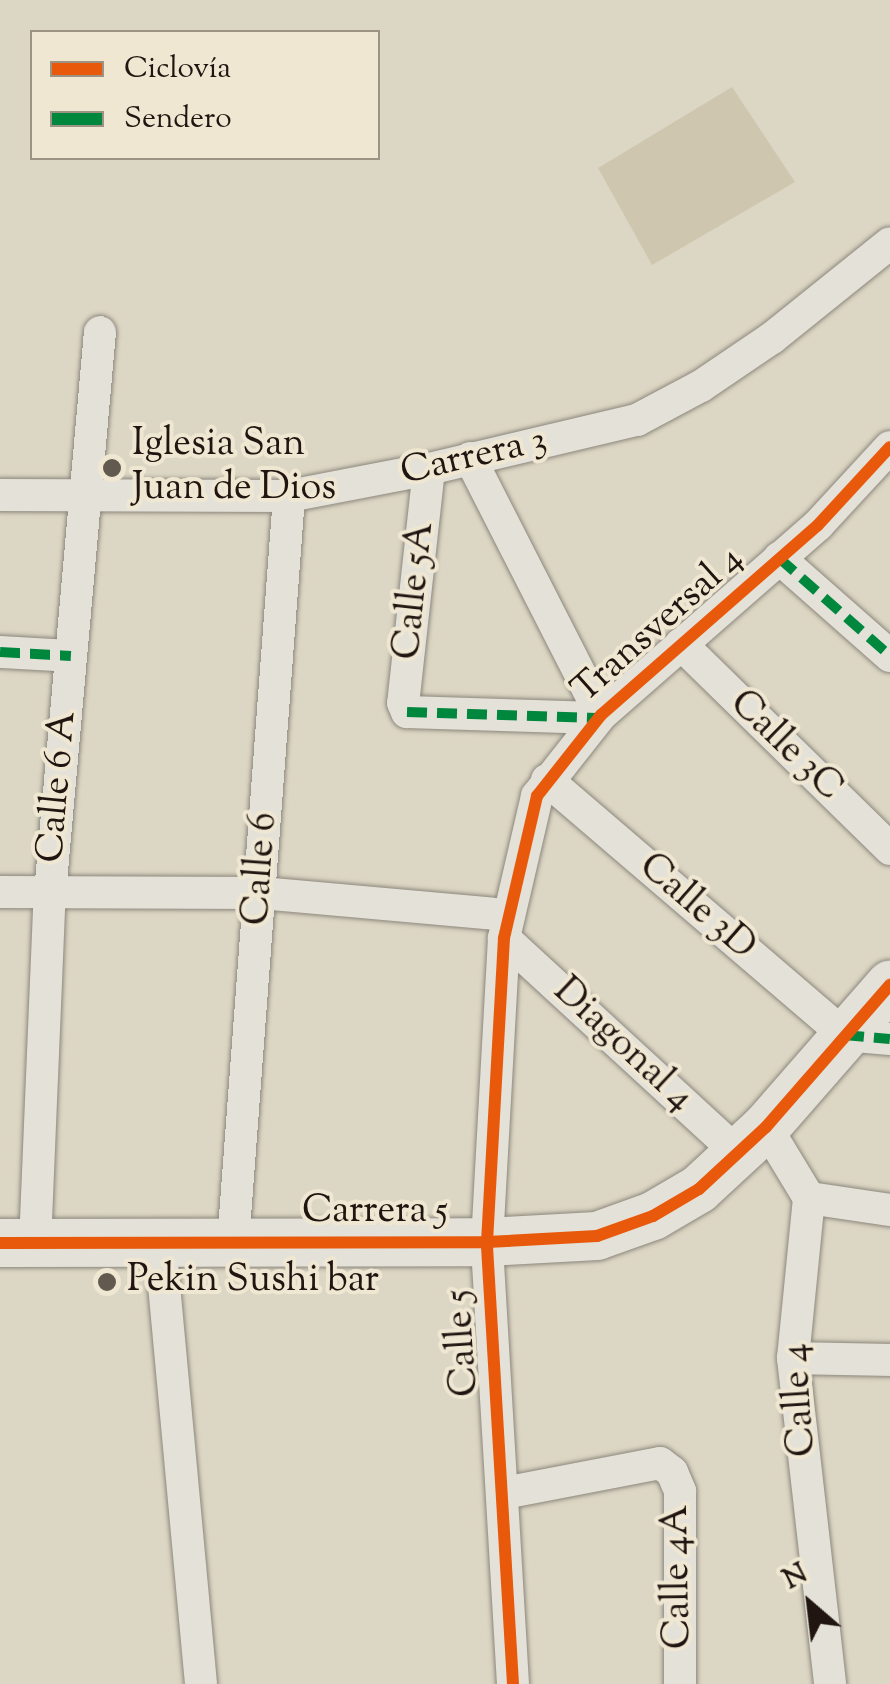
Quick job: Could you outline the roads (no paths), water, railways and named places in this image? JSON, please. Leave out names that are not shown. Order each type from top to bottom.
[{"type":"street","name":"Carrera 3","points":[[0,494],[289,496],[429,469],[638,420],[701,386],[772,338],[890,243]]},
{"type":"street","name":"Calle 6 A","points":[[17,1243],[100,332]]},
{"type":"street","points":[[470,458],[599,716]]},
{"type":"street","name":"Transversal 4","points":[[506,926],[538,796],[599,716],[886,460]]},
{"type":"street","name":"Calle 5A","points":[[429,469],[406,712],[599,716]]},
{"type":"street","name":"Calle 6","points":[[233,1243],[289,496]]},
{"type":"street","points":[[780,558],[890,656]]},
{"type":"street","name":"Calle 3C","points":[[680,644],[890,849]]},
{"type":"street","points":[[0,652],[71,656]]},
{"type":"street","name":"Calle 3D","points":[[547,780],[867,1037]]},
{"type":"street","points":[[0,892],[260,894],[506,926]]},
{"type":"street","name":"Diagonal 4","points":[[506,926],[753,1140]]},
{"type":"street","name":"Calle 5","points":[[506,926],[488,1242],[513,1684]]},
{"type":"street","name":"Carrera 5","points":[[17,1243],[488,1242],[597,1236],[653,1216],[700,1189],[867,1037],[890,985]]},
{"type":"street","points":[[753,1140],[808,1198],[890,1210]]},
{"type":"street","name":"Calle 4","points":[[808,1198],[793,1358],[830,1684]]},
{"type":"street","points":[[160,1242],[202,1684]]},
{"type":"street","points":[[793,1358],[890,1360]]},
{"type":"street","name":"Calle 4A","points":[[504,1492],[660,1463],[672,1472],[680,1490],[680,1684]]},
{"type":"place","name":"Iglesia San Juan de Dios","points":[[112,468]]},
{"type":"place","name":"Pekin Sushi bar","points":[[107,1282]]}]
